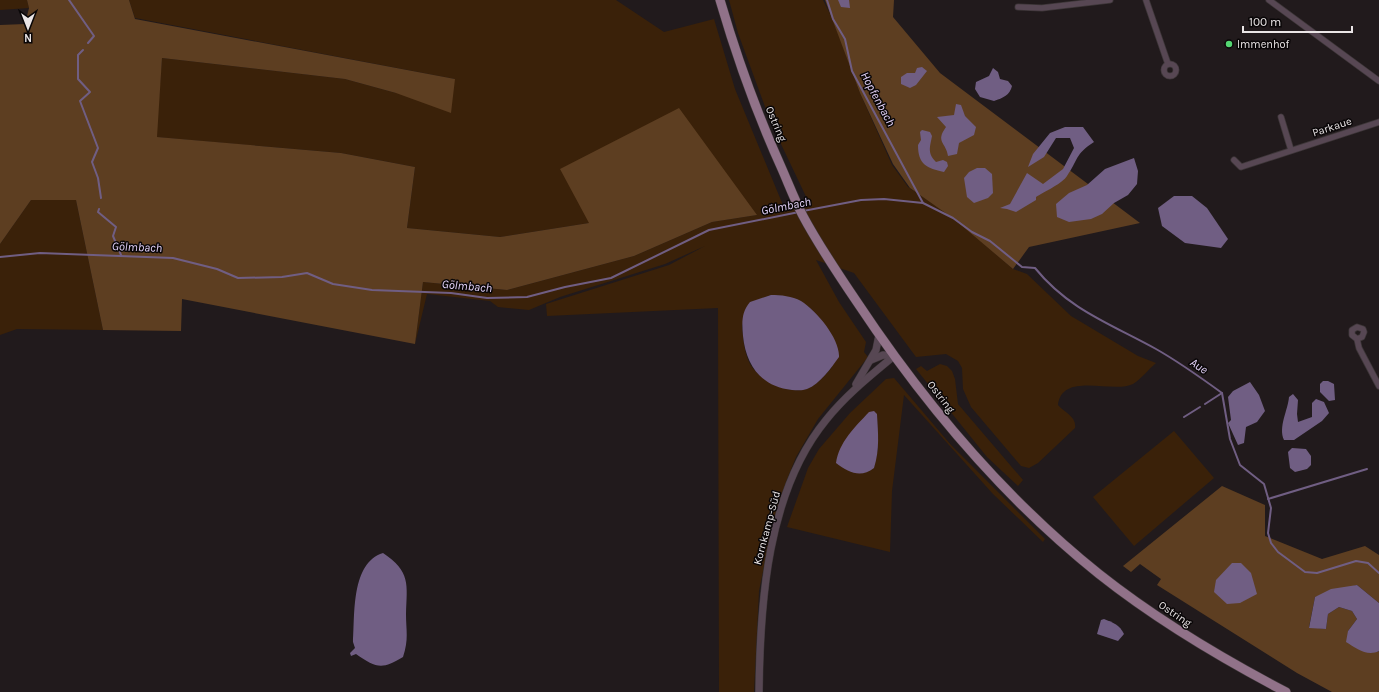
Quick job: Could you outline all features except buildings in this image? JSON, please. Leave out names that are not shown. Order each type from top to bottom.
[{"type":"main road","name":"Ostring","points":[[720,0],[749,92],[802,215],[824,252],[879,335],[955,434],[980,462],[1074,553],[1132,599],[1234,665],[1286,692]]},
{"type":"street","points":[[1018,7],[1042,8],[1110,0]]},
{"type":"street","points":[[1146,0],[1168,64]]},
{"type":"street","points":[[1269,0],[1379,81]]},
{"type":"street","points":[[1281,117],[1291,150]]},
{"type":"street","name":"Parkaue","points":[[1234,160],[1241,167],[1379,122]]},
{"type":"street","name":"Kornkamp-Süd","points":[[853,390],[876,350],[879,335]]},
{"type":"street","points":[[1357,339],[1359,348],[1379,386]]},
{"type":"street","points":[[871,360],[882,355],[894,356]]},
{"type":"street","name":"Kornkamp-Süd","points":[[759,692],[763,590],[771,546],[792,478],[807,447],[825,420],[853,390],[894,356]]},
{"type":"shaded area","points":[[0,0],[27,0],[29,8],[0,10]]},
{"type":"shaded area","points":[[27,0],[129,0],[135,19],[455,79],[451,113],[396,93],[345,79],[162,58],[157,137],[341,153],[415,167],[407,228],[500,237],[589,223],[560,169],[679,108],[757,215],[712,222],[634,256],[507,290],[423,282],[415,344],[182,299],[181,331],[103,330],[76,200],[31,200],[0,244],[0,25],[25,24],[29,8]]},
{"type":"shaded area","points":[[129,0],[616,0],[664,32],[714,19],[735,89],[785,210],[810,205],[771,123],[738,33],[729,0],[823,0],[833,20],[860,93],[892,165],[908,187],[954,218],[1013,269],[1027,274],[1071,316],[1138,356],[1156,363],[1133,384],[1113,387],[1078,386],[1069,389],[1062,395],[1058,405],[1072,418],[1075,428],[1038,463],[1029,468],[1021,466],[971,407],[963,389],[962,368],[958,361],[946,354],[916,357],[854,273],[816,260],[839,302],[866,342],[864,352],[868,357],[818,419],[796,457],[786,482],[773,522],[759,591],[754,692],[719,692],[718,308],[547,316],[546,304],[669,265],[705,246],[665,264],[560,297],[529,310],[498,307],[490,301],[427,294],[415,344],[423,282],[507,290],[634,256],[712,222],[757,215],[589,223],[500,237],[407,228],[415,167],[341,153],[156,137],[162,58],[345,79],[396,93],[455,79],[135,18]],"holes":[[[771,295],[791,298],[805,304],[815,313],[821,324],[832,367],[817,383],[810,388],[791,390],[767,381],[754,370],[746,355],[742,325],[761,299]]]},
{"type":"shaded area","points":[[825,0],[894,0],[893,17],[940,73],[1140,223],[1029,247],[1013,269],[954,219],[910,188],[893,164],[860,93]]},
{"type":"shaded area","points":[[838,0],[849,0],[850,8],[841,7]]},
{"type":"shaded area","points":[[922,67],[927,71],[916,85],[910,88],[901,84],[901,77],[907,73],[915,73],[917,68]]},
{"type":"shaded area","points":[[993,68],[998,72],[1000,79],[1008,81],[1012,86],[1010,92],[1006,96],[994,101],[980,97],[975,89],[976,82],[989,76]]},
{"type":"shaded area","points":[[956,104],[961,105],[965,116],[976,127],[974,135],[959,143],[957,154],[948,156],[941,139],[946,127],[937,117],[954,115]]},
{"type":"shaded area","points":[[1065,127],[1083,127],[1094,142],[1083,150],[1065,179],[1036,197],[1036,200],[1016,212],[1000,208],[1010,204],[1027,173],[1043,184],[1063,169],[1074,148],[1070,138],[1056,138],[1044,157],[1028,167],[1033,154],[1050,133]]},
{"type":"shaded area","points":[[922,130],[930,132],[932,136],[930,153],[933,159],[936,162],[943,160],[947,162],[948,166],[944,172],[928,167],[922,161],[918,152],[918,145],[921,140],[920,132]]},
{"type":"shaded area","points":[[1134,158],[1138,171],[1137,184],[1128,195],[1114,203],[1102,214],[1091,219],[1069,222],[1057,217],[1056,204],[1069,193],[1087,185],[1105,169]]},
{"type":"shaded area","points":[[977,168],[985,168],[992,174],[993,193],[988,198],[974,203],[967,197],[964,178],[969,172]]},
{"type":"shaded area","points":[[1174,196],[1192,196],[1207,208],[1228,239],[1221,248],[1185,243],[1162,226],[1158,208]]},
{"type":"shaded area","points":[[31,200],[76,200],[103,330],[17,329],[0,335],[0,244]]},
{"type":"shaded area","points":[[771,295],[794,298],[801,301],[814,311],[820,318],[836,342],[839,357],[821,380],[812,387],[801,390],[781,388],[764,379],[757,373],[752,365],[745,347],[742,322],[745,310],[750,302]]},
{"type":"shaded area","points":[[940,364],[947,366],[952,371],[955,379],[958,404],[1023,480],[1018,486],[987,457],[916,369],[921,366],[927,371]]},
{"type":"shaded area","points":[[894,378],[951,445],[1045,539],[1043,542],[993,494],[904,395],[892,491],[890,552],[787,527],[808,468],[819,449],[850,413],[886,379]],"holes":[[[877,414],[878,448],[874,468]]]},
{"type":"shaded area","points":[[1323,381],[1328,381],[1334,384],[1335,400],[1329,401],[1320,392],[1320,384]]},
{"type":"shaded area","points":[[1250,382],[1259,395],[1265,411],[1257,422],[1246,427],[1244,443],[1238,445],[1228,423],[1231,420],[1228,397],[1233,391]]},
{"type":"shaded area","points":[[1293,394],[1298,400],[1298,422],[1312,417],[1312,403],[1316,399],[1324,402],[1329,413],[1322,421],[1294,440],[1284,440],[1282,435],[1283,424],[1289,397]]},
{"type":"shaded area","points":[[874,411],[877,414],[878,441],[874,468],[864,473],[850,472],[836,463],[840,448],[858,423],[869,412]]},
{"type":"shaded area","points":[[1174,431],[1214,478],[1134,546],[1093,497]]},
{"type":"shaded area","points":[[1292,448],[1306,449],[1311,456],[1311,465],[1307,469],[1295,472],[1290,468],[1288,452]]},
{"type":"shaded area","points":[[1222,486],[1265,505],[1265,536],[1322,559],[1365,546],[1379,555],[1379,603],[1357,585],[1315,597],[1309,627],[1326,629],[1328,614],[1339,607],[1352,611],[1357,619],[1348,631],[1377,652],[1379,651],[1379,692],[1332,692],[1297,673],[1157,585],[1161,579],[1140,564],[1131,572],[1123,566]]},
{"type":"shaded area","points":[[383,553],[399,566],[405,579],[407,587],[407,640],[403,657],[390,664],[379,666],[374,665],[356,654],[351,656],[350,653],[355,648],[353,642],[355,604],[360,578],[365,567],[373,559]]},
{"type":"shaded area","points":[[1232,563],[1241,563],[1251,573],[1257,594],[1240,603],[1227,604],[1214,592],[1216,580]]},
{"type":"shaded area","points":[[1357,585],[1379,603],[1379,651],[1375,653],[1362,651],[1346,642],[1348,631],[1357,619],[1352,611],[1339,607],[1328,614],[1326,629],[1309,628],[1315,597],[1331,589]]},
{"type":"shaded area","points":[[1104,619],[1116,624],[1124,634],[1118,641],[1097,634],[1101,620]]},
{"type":"waterway","points":[[69,0],[94,36],[88,43]]},
{"type":"waterway","name":"Hopfenbach","points":[[827,0],[833,19],[845,39],[852,71],[923,203]]},
{"type":"waterway","points":[[83,50],[78,55],[78,79],[90,92],[80,101],[98,148],[92,162],[98,178],[101,198]]},
{"type":"waterway","name":"Aue","points":[[803,211],[861,200],[884,199],[923,203],[953,218],[972,232],[990,241],[1022,267],[1035,268],[1048,283],[1076,305],[1091,315],[1165,354],[1222,393],[1230,439],[1240,465],[1264,484],[1271,508],[1268,533],[1271,543],[1278,552],[1305,572],[1317,573],[1356,561],[1368,563],[1379,573]]},
{"type":"waterway","points":[[99,209],[98,212],[116,227],[113,236],[121,255]]},
{"type":"waterway","name":"Gölmbach","points":[[0,257],[40,253],[173,258],[217,269],[238,278],[282,277],[307,273],[333,284],[372,290],[451,293],[487,298],[527,297],[565,287],[611,278],[709,230],[799,212]]},
{"type":"waterway","points":[[1205,404],[1222,393]]},
{"type":"waterway","points":[[1184,417],[1200,407]]},
{"type":"waterway","points":[[1268,499],[1367,469]]},
{"type":"place","name":"Immenhof","points":[[1229,44]]}]
